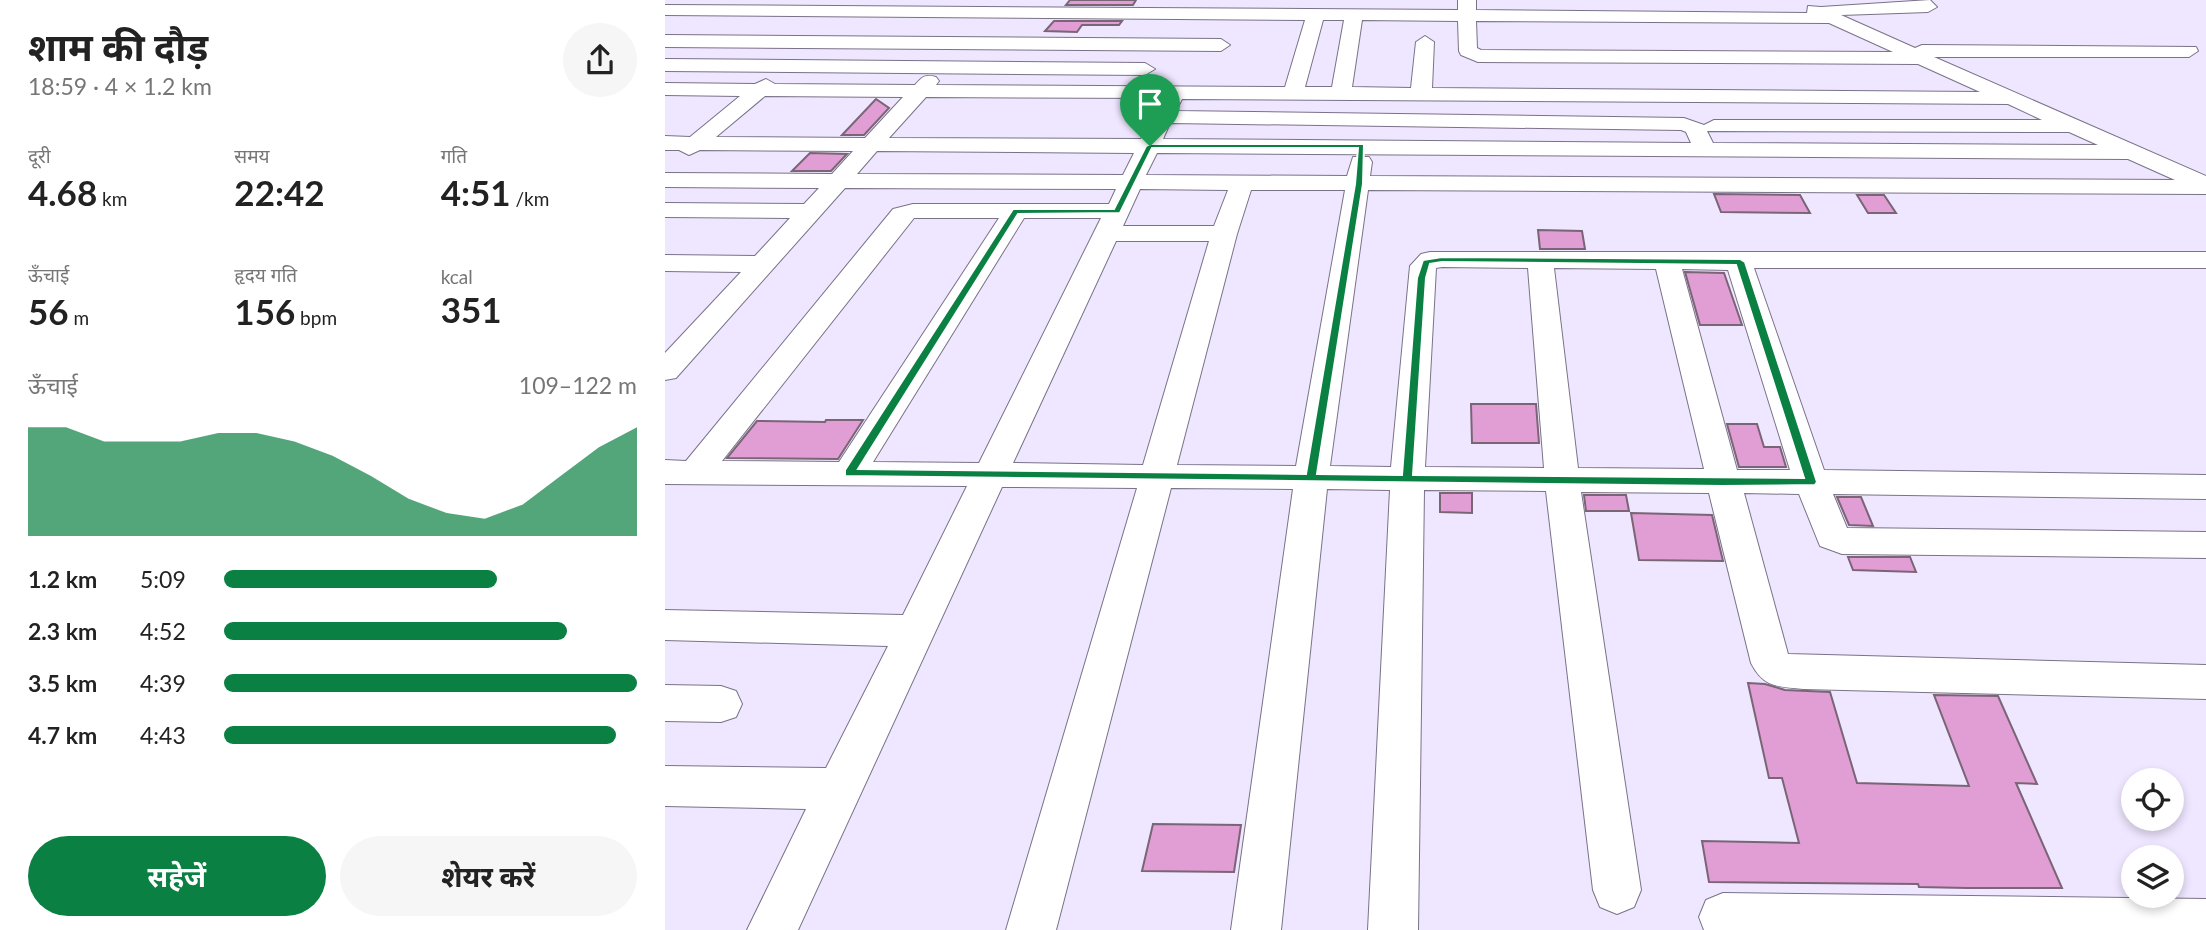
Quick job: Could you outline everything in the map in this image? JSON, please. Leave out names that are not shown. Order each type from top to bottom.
[{"type":"street","points":[[1793,0],[1974,79],[2206,186]]},
{"type":"street","points":[[665,10],[864,5],[1354,15],[1467,8],[1824,14],[1928,7],[1920,0]]},
{"type":"street","points":[[665,167],[864,5]]},
{"type":"street","points":[[872,113],[899,113],[924,102],[942,67],[999,6]]},
{"type":"street","points":[[1467,8],[1468,51],[1478,56],[1917,55],[2187,59],[1944,66]]},
{"type":"street","points":[[1293,93],[1316,14]]},
{"type":"street","points":[[1341,94],[1354,15]]},
{"type":"street","points":[[1863,31],[1903,31]]},
{"type":"street","points":[[665,41],[1221,45]]},
{"type":"street","points":[[1421,94],[1425,42]]},
{"type":"street","points":[[665,65],[942,67],[1362,146],[2132,152]]},
{"type":"street","points":[[1584,77],[1974,79]]},
{"type":"street","points":[[665,89],[760,90],[924,102],[1691,125],[2078,126]]},
{"type":"street","points":[[665,142],[871,145],[1293,93],[2015,98]]},
{"type":"street","points":[[772,930],[1119,209],[1158,109]]},
{"type":"street","points":[[705,112],[760,112]]},
{"type":"street","points":[[671,359],[763,264],[899,113]]},
{"type":"street","points":[[1691,125],[1704,148]]},
{"type":"street","points":[[1256,930],[1311,478],[1359,184],[1362,146]]},
{"type":"street","points":[[665,180],[838,181],[1119,209],[1224,234]]},
{"type":"street","points":[[1031,930],[1224,234],[1242,183]]},
{"type":"street","points":[[680,472],[902,214],[913,211],[1119,209],[1242,183],[2206,186]]},
{"type":"street","points":[[665,210],[811,211]]},
{"type":"street","points":[[849,473],[1016,211]]},
{"type":"street","points":[[1393,930],[1407,479],[1423,266],[1435,260],[2206,260]]},
{"type":"street","points":[[1540,260],[1562,480],[1617,890]]},
{"type":"street","points":[[1667,261],[1722,482],[1768,653],[1776,668],[1803,673],[2206,682]]},
{"type":"street","points":[[1740,262],[1811,482],[1831,534],[1842,541],[2206,545]]},
{"type":"street","points":[[665,263],[763,264]]},
{"type":"street","points":[[680,472],[2206,487]]},
{"type":"street","points":[[665,625],[916,631]]},
{"type":"street","points":[[665,703],[721,704]]},
{"type":"street","points":[[665,786],[839,789]]},
{"type":"street","points":[[1723,917],[2206,924]]},
{"type":"building","points":[[1070,0],[1136,0],[1133,5],[1066,5]]},
{"type":"building","points":[[1054,21],[1122,21],[1119,25],[1082,25],[1077,32],[1045,31]]},
{"type":"building","points":[[876,99],[889,108],[864,135],[842,135]]},
{"type":"building","points":[[810,153],[847,154],[831,171],[792,171]]},
{"type":"building","points":[[1714,194],[1800,195],[1810,213],[1721,212]]},
{"type":"building","points":[[1857,195],[1884,195],[1896,213],[1868,213]]},
{"type":"building","points":[[1538,230],[1582,231],[1585,249],[1540,249]]},
{"type":"building","points":[[1685,272],[1724,273],[1742,325],[1700,325]]},
{"type":"building","points":[[1471,404],[1536,404],[1539,443],[1472,443]]},
{"type":"building","points":[[863,420],[838,459],[727,458],[757,421]]},
{"type":"building","points":[[1727,424],[1757,424],[1764,447],[1780,447],[1786,467],[1739,467]]},
{"type":"building","points":[[1440,493],[1472,493],[1472,513],[1440,512]]},
{"type":"building","points":[[1584,495],[1626,495],[1629,511],[1586,511]]},
{"type":"building","points":[[1837,497],[1861,497],[1873,526],[1849,525]]},
{"type":"building","points":[[1631,513],[1712,515],[1723,561],[1639,560]]},
{"type":"building","points":[[1848,557],[1910,557],[1916,572],[1853,570]]},
{"type":"building","points":[[1748,683],[1765,684],[1785,690],[1830,692],[1857,783],[1969,786],[1934,695],[1998,696],[2037,784],[2016,783],[2062,888],[1709,882],[1702,841],[1799,843],[1782,778],[1769,778]]},
{"type":"building","points":[[1153,824],[1241,825],[1234,872],[1142,871]]},
{"type":"route","points":[[1150,146],[1117,211],[1016,211],[849,473],[1159,475],[1311,478],[1722,482],[1811,482],[1740,262],[1540,260],[1426,262],[1421,278],[1407,479],[1311,478],[1359,184],[1362,146],[1150,146]]}]
